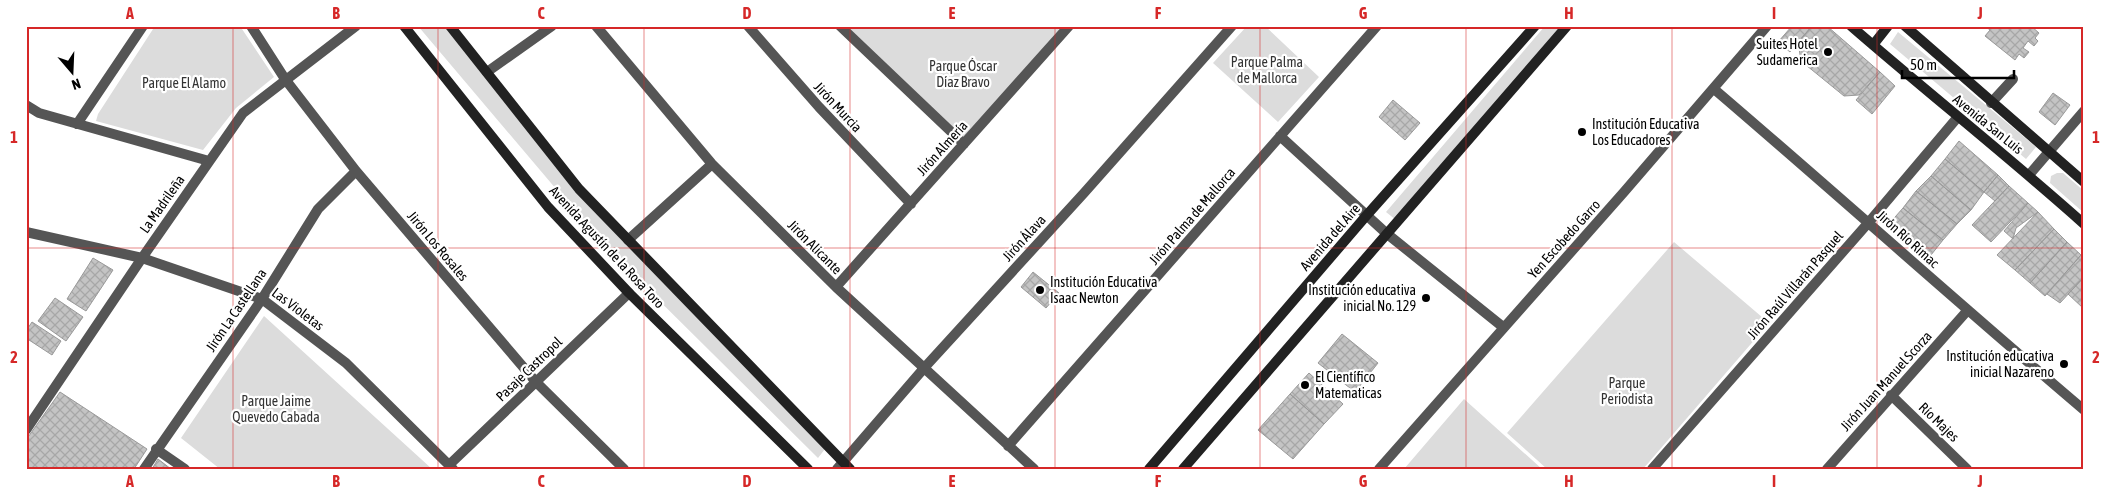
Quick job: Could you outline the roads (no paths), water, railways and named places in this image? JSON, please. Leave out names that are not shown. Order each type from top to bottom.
[{"type":"main road","name":"Avenida Agustín de la Rosa Toro","points":[[404,26],[548,207],[629,293],[808,469]]},
{"type":"main road","name":"Avenida Agustín de la Rosa Toro","points":[[450,26],[579,189],[843,467]]},
{"type":"main road","name":"Avenida del Aire","points":[[1149,469],[1366,216],[1535,26]]},
{"type":"main road","points":[[1183,469],[1567,26]]},
{"type":"main road","name":"Avenida San Luis","points":[[1851,26],[1957,118],[2029,175],[2084,224]]},
{"type":"main road","points":[[1873,45],[1888,26]]},
{"type":"main road","name":"Avenida San Luis","points":[[1905,26],[1991,103],[2084,182]]},
{"type":"street","points":[[77,124],[143,26]]},
{"type":"street","name":"Jirón Los Rosales","points":[[251,26],[285,79],[356,171],[536,382],[624,469]]},
{"type":"street","name":"La Madrileña","points":[[26,430],[142,258],[243,114],[285,79],[356,26]]},
{"type":"street","points":[[487,72],[552,26]]},
{"type":"street","name":"Jirón Alicante","points":[[596,26],[712,164],[836,288],[1034,469]]},
{"type":"street","name":"Jirón Murcia","points":[[748,26],[819,107],[911,204]]},
{"type":"street","points":[[840,26],[964,144]]},
{"type":"street","name":"Jirón Almería","points":[[836,288],[1069,26]]},
{"type":"street","name":"Jirón Álava","points":[[843,467],[925,368],[1232,26]]},
{"type":"street","name":"Jirón Palma de Mallorca","points":[[1008,446],[1377,26]]},
{"type":"street","name":"Yen Escobedo Garro","points":[[1379,469],[1714,89],[1767,26]]},
{"type":"street","points":[[1991,103],[2013,79]]},
{"type":"street","name":"Jirón Río Rímac","points":[[1714,89],[1869,222],[1967,311],[2084,410]]},
{"type":"street","points":[[26,106],[39,113],[210,161]]},
{"type":"street","points":[[2029,175],[2084,111]]},
{"type":"street","name":"Jirón Raúl Villarán Pasquel","points":[[1652,469],[1869,222],[1957,118]]},
{"type":"street","points":[[1280,136],[1366,216],[1503,328]]},
{"type":"street","points":[[628,240],[712,164]]},
{"type":"street","name":"Jirón La Castellana","points":[[144,469],[156,449],[262,299],[318,209],[356,171]]},
{"type":"street","name":"Las Violetas","points":[[26,232],[142,258],[262,299],[346,363],[451,467]]},
{"type":"street","name":"Pasaje Castropol","points":[[451,467],[629,293]]},
{"type":"street","name":"Jirón Juan Manuel Scorza","points":[[1827,469],[1967,311]]},
{"type":"street","name":"Río Majes","points":[[1892,395],[1967,469]]},
{"type":"street","points":[[156,449],[185,469]]},
{"type":"place","name":"Suites Hotel Sudamerica","points":[[1828,52]]},
{"type":"place","name":"Institución Educativa Los Educadores","points":[[1582,132]]},
{"type":"place","name":"Institución Educativa Isaac Newton","points":[[1040,290]]},
{"type":"place","name":"Institución educativa inicial No. 129","points":[[1426,298]]},
{"type":"place","name":"Institución educativa inicial Nazareno","points":[[2064,364]]},
{"type":"place","name":"El Científico Matematicas","points":[[1305,385]]},
{"type":"park label","name":"Parque Palma de Mallorca","points":[[1267,70]]},
{"type":"park label","name":"Parque Óscar Díaz Bravo","points":[[963,74]]},
{"type":"park label","name":"Parque El Alamo","points":[[184,83]]},
{"type":"park label","name":"Parque Periodista","points":[[1627,392]]},
{"type":"park label","name":"Parque Jaime Quevedo Cabada","points":[[276,410]]}]
